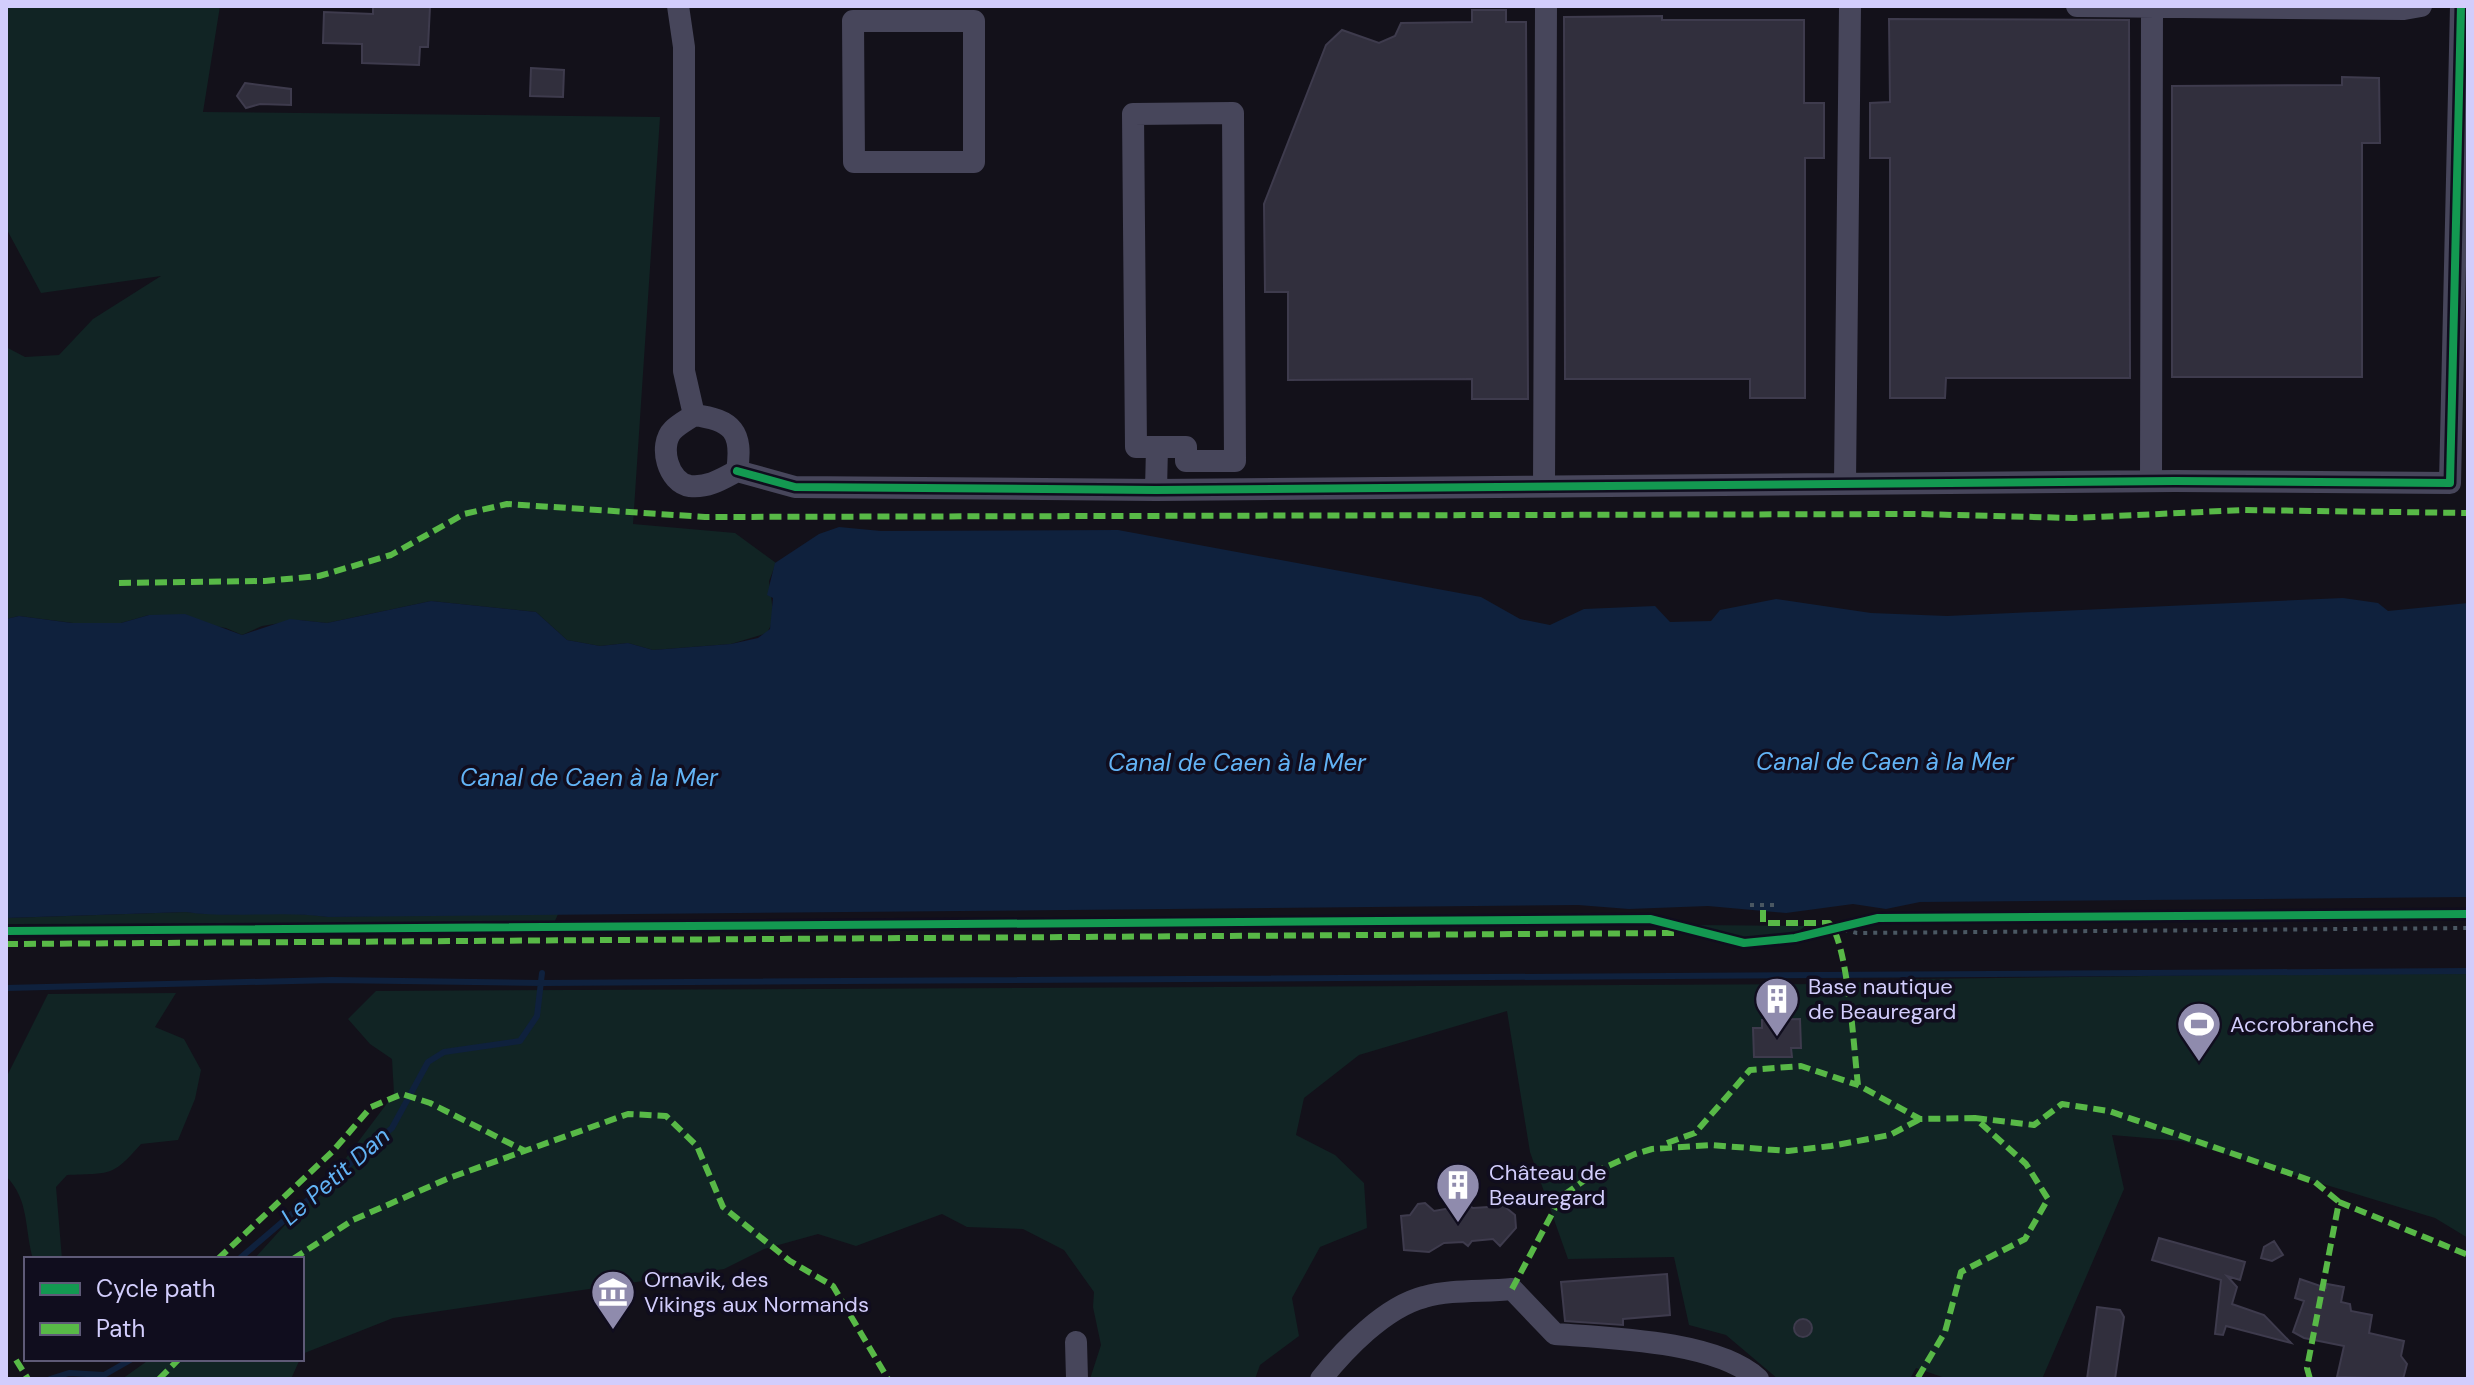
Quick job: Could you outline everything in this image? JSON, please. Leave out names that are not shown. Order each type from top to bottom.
[{"type":"street","points":[[678,6],[684,47],[684,371],[694,415]]},
{"type":"street","points":[[1544,486],[1546,6]]},
{"type":"street","points":[[1845,483],[1850,6]]},
{"type":"street","points":[[2077,6],[2404,9],[2421,6]]},
{"type":"street","points":[[737,471],[740,447],[730,425],[715,418],[694,415],[671,431],[665,453],[675,477],[688,486],[714,484],[737,471],[795,487],[1156,490],[2151,481],[2450,483],[2459,472],[2461,6]]},
{"type":"street","points":[[2151,481],[2152,7]]},
{"type":"street","points":[[854,13],[974,21],[974,162],[854,162],[854,13]]},
{"type":"street","points":[[1233,113],[1235,461],[1186,461],[1186,447],[1157,447],[1136,447],[1133,114],[1233,113]]},
{"type":"street","points":[[1156,490],[1157,447]]},
{"type":"street","points":[[1321,1379],[1370,1330],[1398,1309],[1423,1297],[1512,1289],[1555,1334],[1654,1342],[1745,1366],[1758,1379]]},
{"type":"street","points":[[1076,1342],[1077,1379]]},
{"type":"path","points":[[1750,905],[1763,908],[1775,905]]},
{"type":"path","points":[[1834,927],[1857,933],[2468,928]]},
{"type":"green space","points":[[6,6],[220,6],[203,112],[660,117],[633,524],[735,533],[776,563],[769,581],[774,619],[767,633],[731,644],[653,650],[628,643],[600,646],[567,640],[536,612],[431,601],[327,623],[298,620],[262,626],[242,635],[226,628],[149,615],[121,623],[73,623],[19,616],[6,619],[6,347],[25,357],[59,355],[93,319],[161,276],[41,293],[6,228]]},
{"type":"green space","points":[[186,912],[328,917],[559,912],[554,923],[6,924],[6,918]]},
{"type":"green space","points":[[1689,926],[1805,926],[1796,933],[1782,937],[1748,939],[1700,931]]},
{"type":"green space","points":[[2468,972],[2468,1238],[2435,1218],[2182,1141],[2112,1135],[2124,1189],[2042,1379],[1948,1379],[1916,1368],[1910,1379],[1778,1379],[1726,1335],[1689,1325],[1674,1257],[1568,1259],[1530,1152],[1507,1011],[1359,1055],[1304,1098],[1296,1135],[1335,1155],[1364,1183],[1367,1228],[1320,1247],[1292,1298],[1299,1336],[1260,1365],[1255,1379],[1090,1379],[1101,1345],[1093,1307],[1094,1292],[1064,1250],[1023,1229],[967,1227],[942,1214],[856,1246],[818,1234],[764,1249],[724,1269],[393,1318],[304,1353],[304,1257],[256,1257],[346,1158],[394,1094],[392,1059],[370,1044],[348,1019],[376,991],[1836,984],[1918,979]]},
{"type":"green space","points":[[176,993],[155,1027],[184,1039],[201,1070],[195,1099],[178,1140],[141,1144],[110,1171],[67,1175],[56,1187],[62,1257],[33,1257],[23,1205],[6,1176],[6,1078],[48,994]]},
{"type":"green space","points":[[147,1361],[299,1361],[291,1379],[122,1379]]},
{"type":"water","name":"Canal de Caen à la Mer","points":[[839,527],[881,531],[1118,530],[1481,597],[1520,619],[1550,625],[1584,609],[1655,606],[1670,622],[1711,621],[1720,610],[1776,599],[1871,613],[1947,616],[2343,598],[2378,603],[2388,611],[2468,603],[2468,897],[1920,902],[1886,909],[1853,904],[1786,913],[1708,906],[1629,909],[1578,905],[328,917],[186,912],[6,918],[6,619],[19,616],[72,623],[121,623],[149,615],[185,614],[242,635],[290,619],[327,623],[431,601],[536,612],[567,640],[600,646],[628,643],[653,650],[731,644],[758,638],[770,629],[773,598],[767,595],[775,563],[819,534]]},
{"type":"building","points":[[373,6],[430,6],[428,47],[420,47],[419,65],[362,63],[362,44],[323,43],[324,12],[373,14]]},
{"type":"building","points":[[1472,10],[1506,10],[1506,22],[1526,22],[1528,399],[1472,399],[1472,379],[1288,380],[1288,292],[1265,292],[1264,204],[1326,45],[1342,30],[1379,43],[1395,36],[1401,23],[1472,22]]},
{"type":"building","points":[[1662,16],[1662,20],[1804,20],[1804,103],[1824,103],[1824,158],[1805,158],[1805,398],[1750,398],[1750,379],[1565,379],[1564,17]]},
{"type":"building","points":[[1889,19],[2129,20],[2130,378],[1946,378],[1945,398],[1890,398],[1890,158],[1870,158],[1870,103],[1890,102]]},
{"type":"building","points":[[531,68],[564,70],[563,97],[530,96]]},
{"type":"building","points":[[2342,77],[2379,78],[2380,143],[2362,143],[2362,377],[2172,377],[2172,86],[2342,85]]},
{"type":"building","points":[[245,83],[291,89],[291,105],[260,104],[246,108],[237,96]]},
{"type":"building","name":"Base nautique de Beauregard","points":[[1800,1019],[1801,1048],[1791,1048],[1792,1057],[1754,1057],[1753,1028],[1762,1028],[1762,1020]]},
{"type":"building","name":"Château de Beauregard","points":[[1425,1203],[1434,1211],[1468,1205],[1473,1208],[1504,1206],[1515,1215],[1516,1228],[1500,1246],[1493,1239],[1472,1241],[1468,1246],[1463,1242],[1444,1243],[1429,1252],[1404,1250],[1401,1216],[1410,1215],[1418,1204]]},
{"type":"building","points":[[2159,1238],[2245,1262],[2240,1280],[2227,1276],[2237,1287],[2232,1304],[2264,1315],[2291,1343],[2226,1326],[2223,1335],[2215,1334],[2221,1280],[2152,1260]]},
{"type":"building","points":[[2274,1241],[2283,1255],[2272,1261],[2261,1258],[2264,1247]]},
{"type":"building","points":[[1667,1274],[1670,1315],[1623,1319],[1623,1325],[1565,1321],[1561,1282]]},
{"type":"building","points":[[2300,1279],[2326,1288],[2327,1284],[2344,1287],[2341,1302],[2350,1304],[2351,1311],[2372,1315],[2369,1333],[2404,1341],[2401,1356],[2407,1364],[2403,1379],[2337,1377],[2344,1346],[2304,1338],[2293,1332],[2304,1301],[2295,1298]]},
{"type":"building","points":[[2097,1307],[2120,1310],[2124,1317],[2115,1379],[2087,1379]]},
{"type":"building","points":[[1799,1319],[1807,1319],[1812,1328],[1810,1335],[1799,1337],[1794,1332],[1794,1324]]},
{"type":"waterway","points":[[6,988],[332,980],[541,983],[2468,971]]},
{"type":"waterway","name":"Le Petit Dan","points":[[241,1257],[392,1128],[428,1062],[444,1052],[520,1041],[537,1016],[542,973]]},
{"type":"waterway","name":"Le Petit Dan","points":[[50,1379],[69,1373],[104,1375],[128,1361]]},
{"type":"marked path","points":[[119,583],[265,581],[319,576],[391,555],[464,514],[507,504],[705,517],[1917,514],[2074,518],[2243,510],[2468,513]]},
{"type":"marked path","points":[[1763,910],[1763,923],[1829,923],[1836,934],[1845,973],[1858,1085],[1920,1119],[1975,1118],[2026,1164],[2048,1199],[2025,1239],[1961,1272],[1945,1332],[1917,1379]]},
{"type":"marked path","points":[[6,944],[1678,933]]},
{"type":"marked path","points":[[1667,1143],[1695,1133],[1750,1070],[1801,1066],[1858,1085]]},
{"type":"marked path","points":[[220,1257],[333,1151],[371,1107],[402,1094],[430,1103],[525,1151]]},
{"type":"marked path","points":[[1975,1118],[2034,1125],[2062,1104],[2109,1111],[2315,1182],[2339,1202]]},
{"type":"marked path","points":[[296,1257],[353,1220],[449,1178],[628,1114],[666,1116],[697,1146],[723,1207],[790,1261],[833,1286],[888,1379]]},
{"type":"marked path","points":[[1512,1289],[1561,1197],[1599,1170],[1635,1154],[1652,1149],[1710,1145],[1788,1151],[1831,1146],[1890,1135],[1920,1119]]},
{"type":"marked path","points":[[2310,1379],[2307,1368],[2339,1202],[2468,1255]]},
{"type":"marked path","points":[[16,1360],[28,1379]]},
{"type":"marked path","points":[[159,1379],[177,1361]]},
{"type":"cycle path","points":[[737,471],[795,487],[1156,490],[2175,481],[2450,483],[2461,6]]},
{"type":"cycle path","points":[[6,931],[1650,919],[1744,943],[1795,938],[1878,918],[2468,914]]},
{"type":"place","name":"Base nautique de Beauregard","points":[[1777,1038]]},
{"type":"place","name":"Accrobranche","points":[[2199,1063]]},
{"type":"place","name":"Château de Beauregard","points":[[1458,1224]]},
{"type":"place","name":"Ornavik, des Vikings aux Normands","points":[[613,1331]]}]
